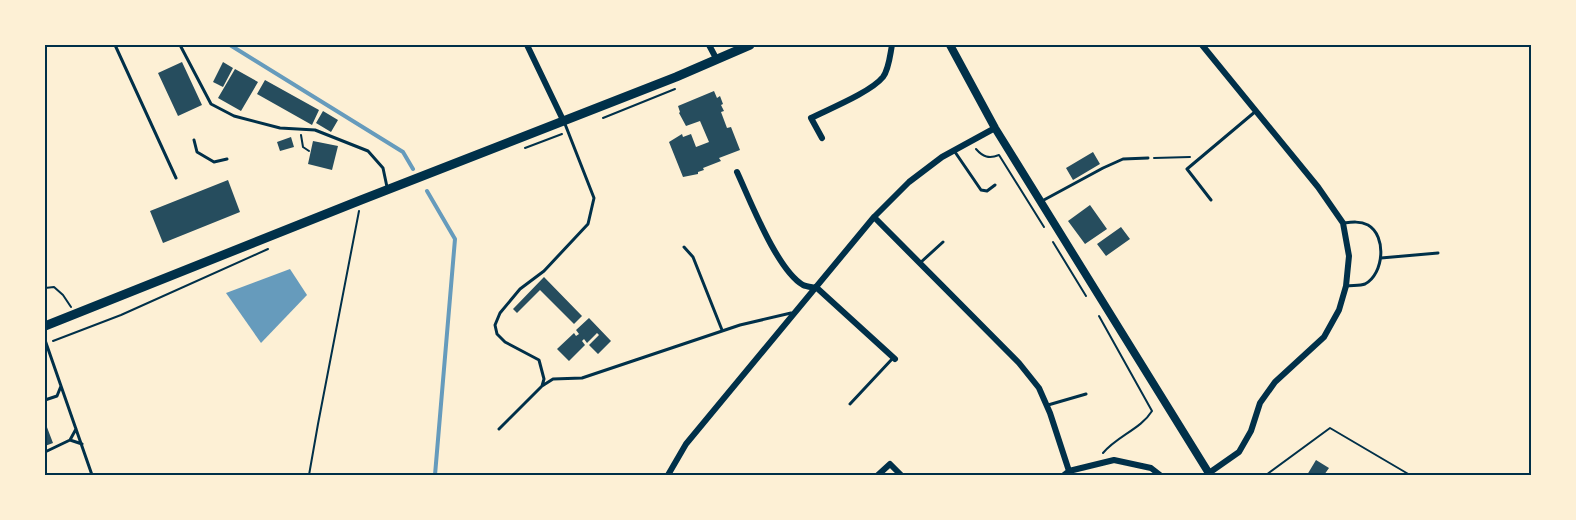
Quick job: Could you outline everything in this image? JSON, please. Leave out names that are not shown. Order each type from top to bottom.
[{"type":"main road","points":[[45,326],[387,190],[566,126],[750,45]]},
{"type":"main road","points":[[950,45],[995,128],[1209,474]]},
{"type":"street","points":[[527,45],[566,126]]},
{"type":"street","points":[[709,45],[717,60]]},
{"type":"street","points":[[822,138],[811,118],[870,87],[883,77],[888,66],[892,45]]},
{"type":"street","points":[[1202,45],[1318,187],[1343,223],[1348,256],[1346,286],[1339,310],[1324,337],[1275,382],[1260,403],[1251,431],[1239,452],[1209,474]]},
{"type":"street","points":[[668,475],[686,444],[874,217],[909,182],[942,157],[995,128]]},
{"type":"street","points":[[737,172],[758,218],[790,273],[804,285],[817,288],[894,359]]},
{"type":"street","points":[[874,217],[1019,363],[1039,388],[1067,473],[1114,460],[1151,468],[1160,475]]},
{"type":"street","points":[[878,475],[890,464],[901,475]]},
{"type":"lane","points":[[115,45],[176,178]]},
{"type":"lane","points":[[180,45],[211,104],[234,116],[280,128],[315,130],[368,150],[383,168],[387,190]]},
{"type":"lane","points":[[1211,200],[1186,169],[1256,111]]},
{"type":"lane","points":[[542,386],[544,379],[539,360],[505,342],[497,334],[495,325],[500,314],[520,289],[544,271],[588,224],[594,198],[566,126]]},
{"type":"lane","points":[[194,140],[197,152],[214,162],[227,159]]},
{"type":"lane","points":[[954,150],[981,190],[987,190],[995,185]]},
{"type":"lane","points":[[1040,202],[1123,159],[1148,158]]},
{"type":"lane","points":[[1343,223],[1358,222],[1370,226],[1379,240],[1381,258],[1375,276],[1369,281],[1364,285],[1346,286]]},
{"type":"lane","points":[[920,263],[943,242]]},
{"type":"lane","points":[[684,247],[693,257],[722,330]]},
{"type":"lane","points":[[1381,258],[1438,253]]},
{"type":"lane","points":[[499,429],[542,386],[553,379],[582,378],[722,330],[795,313]]},
{"type":"lane","points":[[46,342],[92,475]]},
{"type":"lane","points":[[850,404],[894,359]]},
{"type":"lane","points":[[57,396],[61,387]]},
{"type":"lane","points":[[1046,406],[1086,394]]},
{"type":"lane","points":[[45,400],[57,396],[66,400]]},
{"type":"lane","points":[[45,452],[70,440],[76,428]]},
{"type":"lane","points":[[70,440],[82,444]]},
{"type":"path","points":[[597,120],[675,91],[676,77]]},
{"type":"path","points":[[525,148],[566,126]]},
{"type":"path","points":[[981,145],[974,148],[984,156],[990,158],[999,155]]},
{"type":"path","points":[[997,150],[1046,232]]},
{"type":"path","points":[[1148,158],[1201,157]]},
{"type":"path","points":[[309,475],[361,200]]},
{"type":"path","points":[[1052,241],[1091,304]]},
{"type":"path","points":[[46,342],[121,315],[272,247]]},
{"type":"path","points":[[45,288],[54,287],[63,295],[75,314]]},
{"type":"path","points":[[1094,465],[1107,448],[1143,422],[1152,411],[1098,314]]},
{"type":"path","points":[[1266,475],[1330,428],[1410,475]]},
{"type":"water","points":[[290,269],[307,295],[261,343],[226,293]]},
{"type":"building","points":[[182,62],[202,105],[178,116],[158,73]]},
{"type":"building","points":[[223,62],[233,68],[223,87],[213,82]]},
{"type":"building","points":[[235,69],[258,82],[241,111],[218,98]]},
{"type":"building","points":[[265,80],[319,110],[312,125],[257,94]]},
{"type":"building","points":[[714,91],[717,98],[720,96],[724,111],[721,112],[727,128],[731,127],[740,150],[719,158],[721,161],[703,168],[704,170],[698,174],[683,177],[669,142],[682,134],[683,137],[691,134],[696,147],[709,142],[700,121],[686,126],[678,106]]},
{"type":"building","points":[[323,111],[338,120],[331,132],[316,123]]},
{"type":"building","points":[[291,137],[294,147],[280,151],[277,142]]},
{"type":"building","points":[[313,141],[338,146],[332,170],[308,164]]},
{"type":"building","points":[[1093,152],[1100,164],[1073,180],[1066,168]]},
{"type":"building","points":[[228,180],[240,212],[163,243],[150,211]]},
{"type":"building","points":[[1090,205],[1107,229],[1085,244],[1068,221]]},
{"type":"building","points":[[1121,227],[1130,239],[1106,256],[1097,244]]},
{"type":"building","points":[[544,277],[582,316],[574,324],[540,290],[517,313],[513,309]]},
{"type":"building","points":[[589,318],[611,341],[598,354],[589,345],[599,335],[597,333],[587,343],[584,339],[582,341],[585,345],[569,361],[557,349],[574,333],[576,336],[579,334],[576,330]]},
{"type":"building","points":[[45,422],[53,443],[45,446]]},
{"type":"building","points":[[1316,460],[1329,468],[1324,475],[1307,475]]},
{"type":"waterway","points":[[230,45],[403,152],[413,169]]},
{"type":"waterway","points":[[427,191],[455,239],[435,475]]}]
